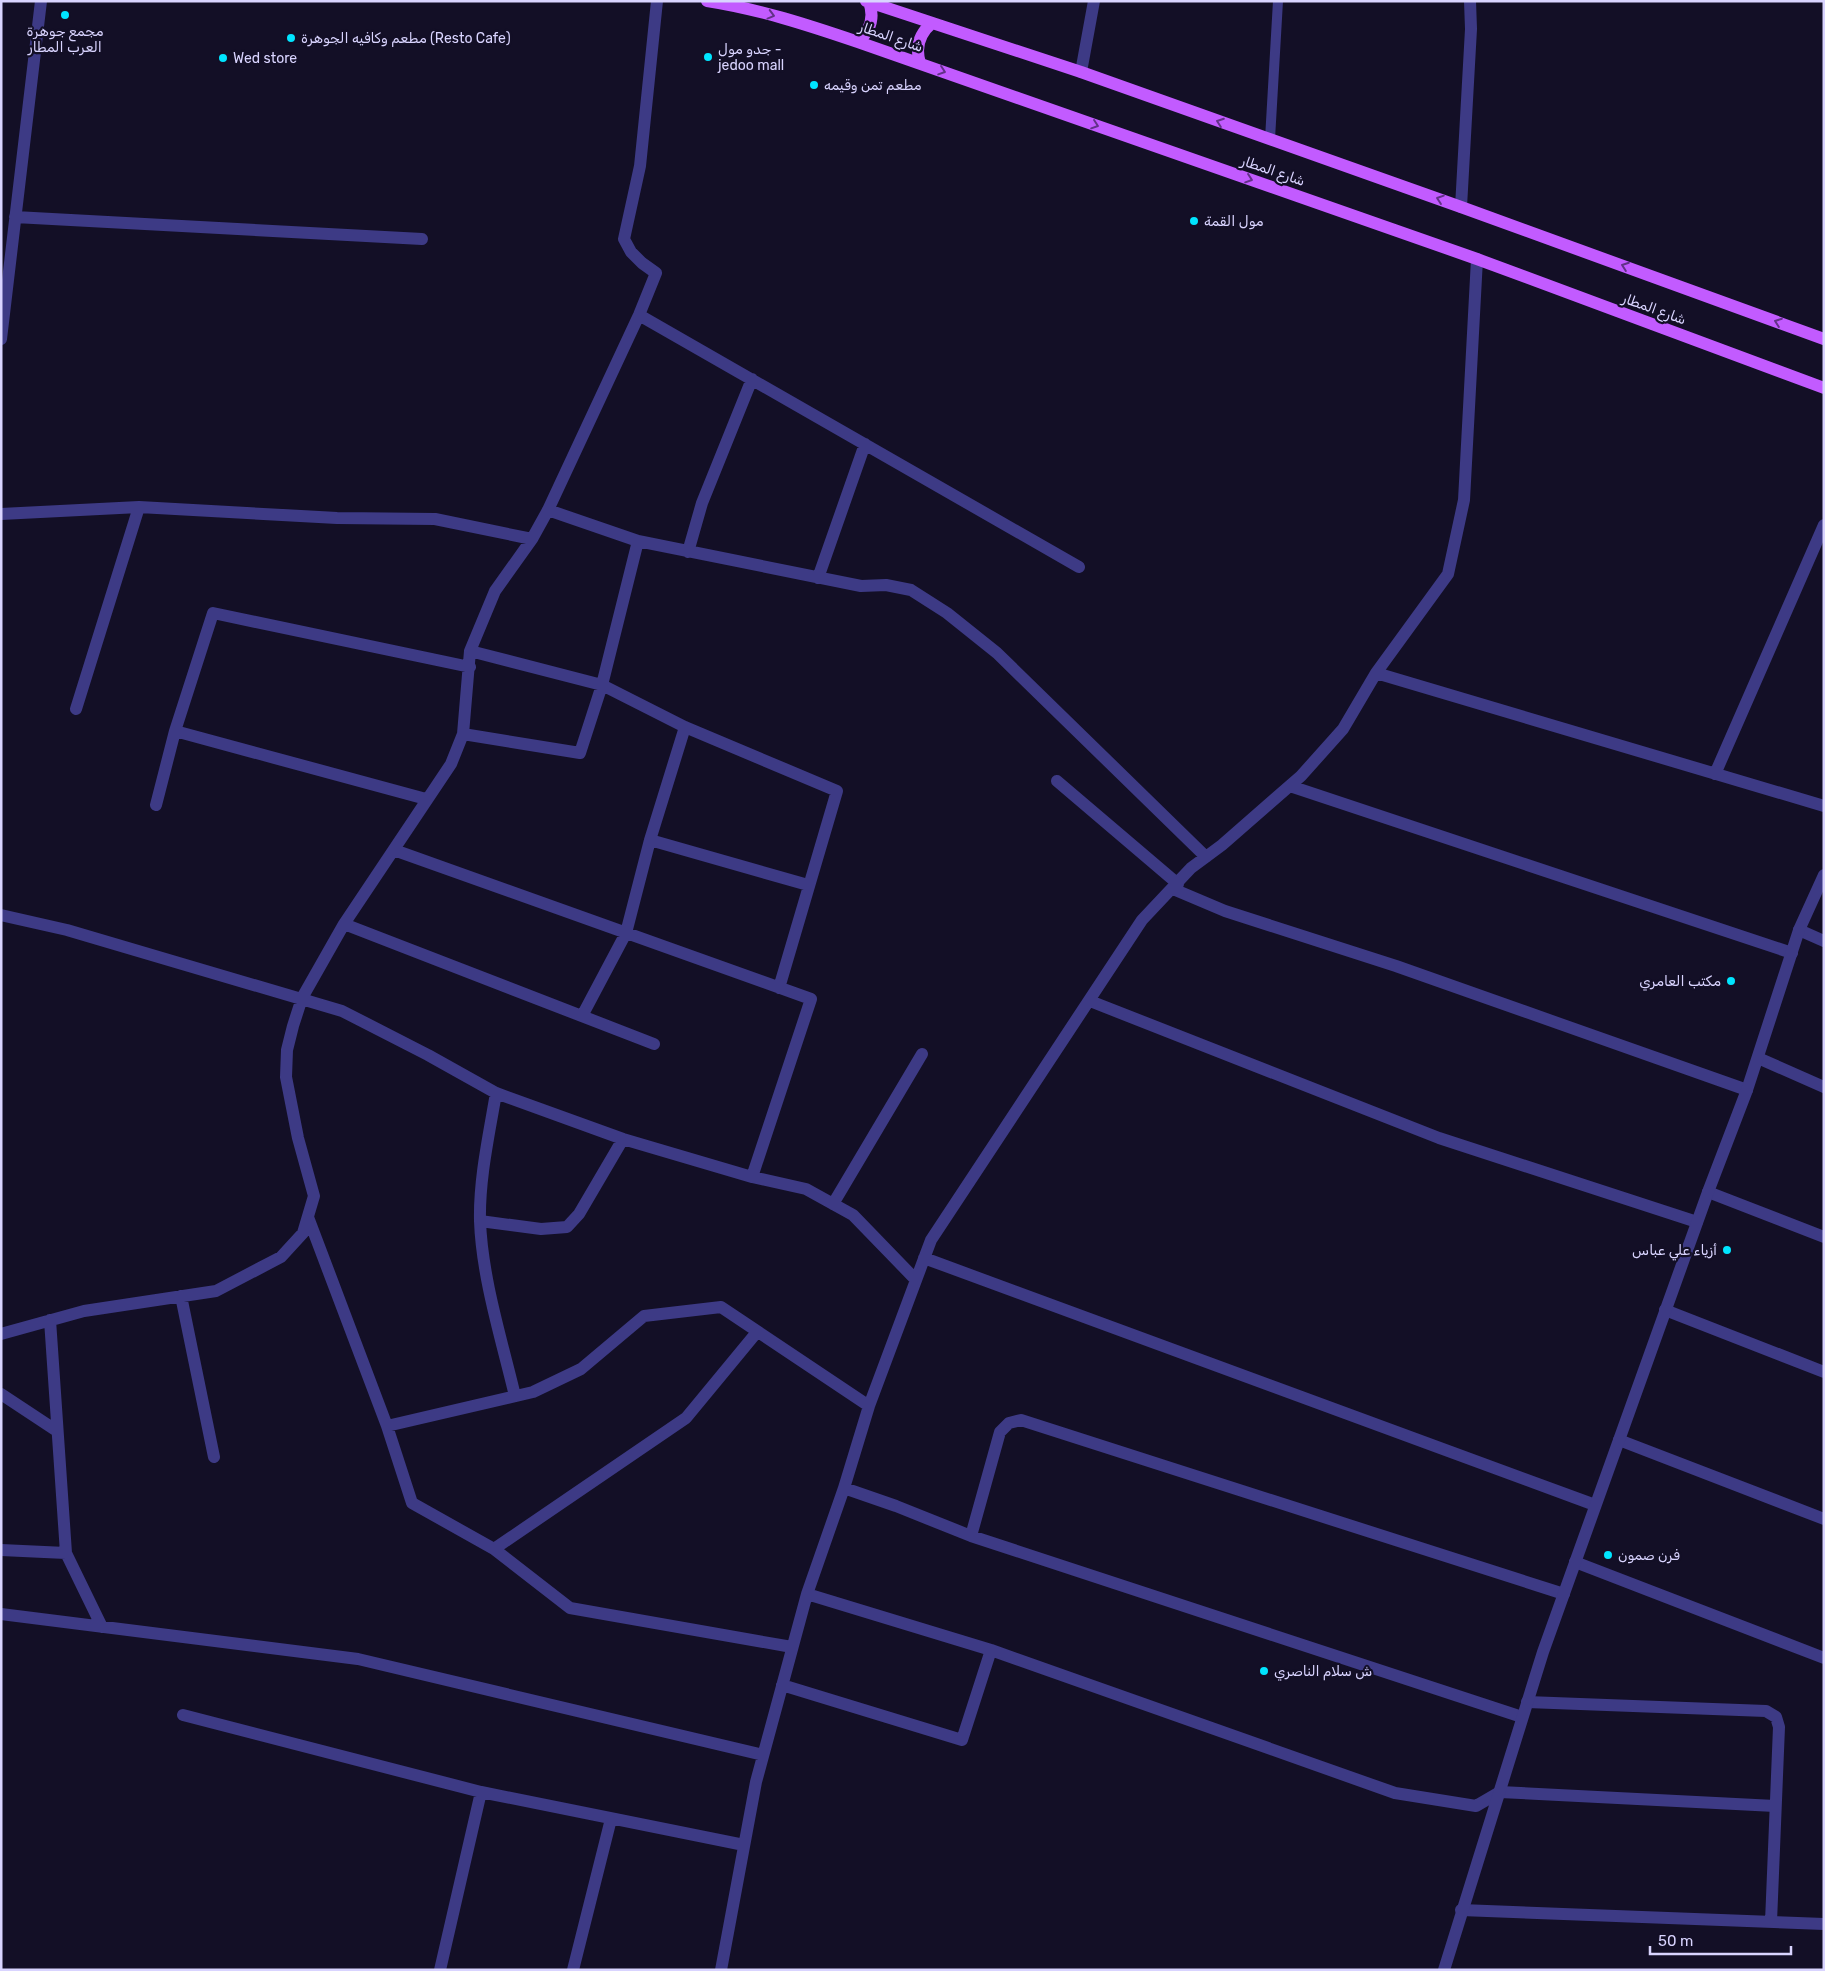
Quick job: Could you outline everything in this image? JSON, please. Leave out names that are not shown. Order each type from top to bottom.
[{"type":"main road","name":"شارع المطار","points":[[706,1],[740,6],[812,26],[920,63],[1476,259],[1824,388]]},
{"type":"main road","name":"شارع المطار","points":[[868,2],[1081,72],[1462,207],[1824,339]]},
{"type":"main road","points":[[858,42],[866,35],[870,27],[872,18],[868,2]]},
{"type":"main road","points":[[920,63],[917,46],[920,37],[932,23]]},
{"type":"street","points":[[1,339],[41,1]]},
{"type":"street","points":[[1,1334],[84,1311],[216,1291],[281,1257],[303,1233],[314,1196],[298,1138],[286,1077],[286,1050],[302,998],[344,924],[451,764],[463,734],[470,651],[495,591],[532,538],[548,510],[639,315],[656,273],[631,252],[624,239],[640,166],[657,1]]},
{"type":"street","points":[[1081,72],[1094,1]]},
{"type":"street","points":[[1462,207],[1471,29],[1470,1]]},
{"type":"street","points":[[16,217],[422,239]]},
{"type":"street","points":[[721,1970],[756,1782],[806,1594],[844,1488],[869,1406],[931,1240],[1142,920],[1191,868],[1301,776],[1343,729],[1376,673],[1448,574],[1464,500],[1476,259]]},
{"type":"street","points":[[639,315],[1079,567]]},
{"type":"street","points":[[688,552],[702,503],[752,379]]},
{"type":"street","points":[[818,578],[865,444]]},
{"type":"street","points":[[1,514],[139,507],[337,518],[435,519],[532,538]]},
{"type":"street","points":[[76,709],[139,507]]},
{"type":"street","points":[[548,510],[638,542],[860,586],[886,585],[911,590],[947,613],[997,653],[1206,857]]},
{"type":"street","points":[[1715,774],[1824,526]]},
{"type":"street","points":[[463,734],[580,754],[602,685],[638,542]]},
{"type":"street","points":[[156,805],[176,731],[213,612],[470,667]]},
{"type":"street","points":[[470,651],[602,685],[685,727],[838,791],[778,988]]},
{"type":"street","points":[[1376,673],[1824,806]]},
{"type":"street","points":[[582,1016],[626,933],[650,840],[685,727]]},
{"type":"street","points":[[176,731],[426,799]]},
{"type":"street","points":[[1057,781],[1176,886],[1225,911],[1396,966],[1747,1090]]},
{"type":"street","points":[[1290,786],[1792,953]]},
{"type":"street","points":[[650,840],[808,885]]},
{"type":"street","points":[[394,850],[811,999],[752,1177]]},
{"type":"street","points":[[1444,1970],[1522,1717],[1575,1562],[1697,1222],[1747,1090],[1799,930],[1824,875]]},
{"type":"street","points":[[1,915],[67,930],[342,1011],[496,1093],[623,1139],[752,1177],[806,1189],[853,1215],[916,1280]]},
{"type":"street","points":[[344,924],[654,1044]]},
{"type":"street","points":[[1799,930],[1824,941]]},
{"type":"street","points":[[1090,1000],[1439,1138],[1697,1222]]},
{"type":"street","points":[[833,1204],[922,1054]]},
{"type":"street","points":[[1758,1058],[1824,1087]]},
{"type":"street","points":[[496,1093],[483,1172],[480,1221],[486,1272],[516,1396]]},
{"type":"street","points":[[480,1221],[541,1229],[567,1227],[579,1214],[623,1139]]},
{"type":"street","points":[[1708,1192],[1824,1237]]},
{"type":"street","points":[[308,1217],[387,1426],[412,1503],[494,1549],[570,1608],[792,1647]]},
{"type":"street","points":[[924,1258],[1595,1505]]},
{"type":"street","points":[[181,1296],[214,1457]]},
{"type":"street","points":[[387,1426],[533,1392],[581,1368],[644,1316],[721,1307],[869,1406]]},
{"type":"street","points":[[1665,1310],[1824,1372]]},
{"type":"street","points":[[50,1320],[66,1553],[102,1627]]},
{"type":"street","points":[[494,1549],[686,1418],[757,1332]]},
{"type":"street","points":[[1,1394],[58,1431]]},
{"type":"street","points":[[971,1536],[1000,1432],[1009,1423],[1022,1420],[1564,1594]]},
{"type":"street","points":[[1619,1440],[1824,1519]]},
{"type":"street","points":[[844,1488],[896,1506],[971,1536],[1522,1717]]},
{"type":"street","points":[[1,1550],[66,1553]]},
{"type":"street","points":[[1575,1562],[1824,1658]]},
{"type":"street","points":[[806,1594],[992,1650],[1396,1793],[1476,1806],[1500,1792],[1775,1806]]},
{"type":"street","points":[[1,1614],[358,1659],[763,1755]]},
{"type":"street","points":[[782,1685],[962,1740],[992,1650]]},
{"type":"street","points":[[1527,1702],[1766,1711],[1776,1717],[1779,1727],[1771,1922]]},
{"type":"street","points":[[183,1715],[481,1792],[744,1845]]},
{"type":"street","points":[[440,1970],[481,1792]]},
{"type":"street","points":[[573,1970],[611,1819]]},
{"type":"street","points":[[1461,1910],[1824,1924]]},
{"type":"lane","points":[[1270,139],[1278,1]]},
{"type":"place","name":"مجمع جوهرة العرب المطار","points":[[65,15]]},
{"type":"place","name":"مطعم وكافيه الجوهرة (Resto Cafe)","points":[[291,38]]},
{"type":"place","name":"جدو مول - jedoo mall","points":[[708,57]]},
{"type":"place","name":"Wed store","points":[[223,58]]},
{"type":"place","name":"مطعم تمن وقيمه","points":[[814,85]]},
{"type":"place","name":"مول القمة","points":[[1194,221]]},
{"type":"place","name":"مكتب العامري","points":[[1731,981]]},
{"type":"place","name":"أزياء علي عباس","points":[[1727,1250]]},
{"type":"place","name":"فرن صمون","points":[[1608,1555]]},
{"type":"place","name":"ش سلام الناصري","points":[[1264,1671]]}]
